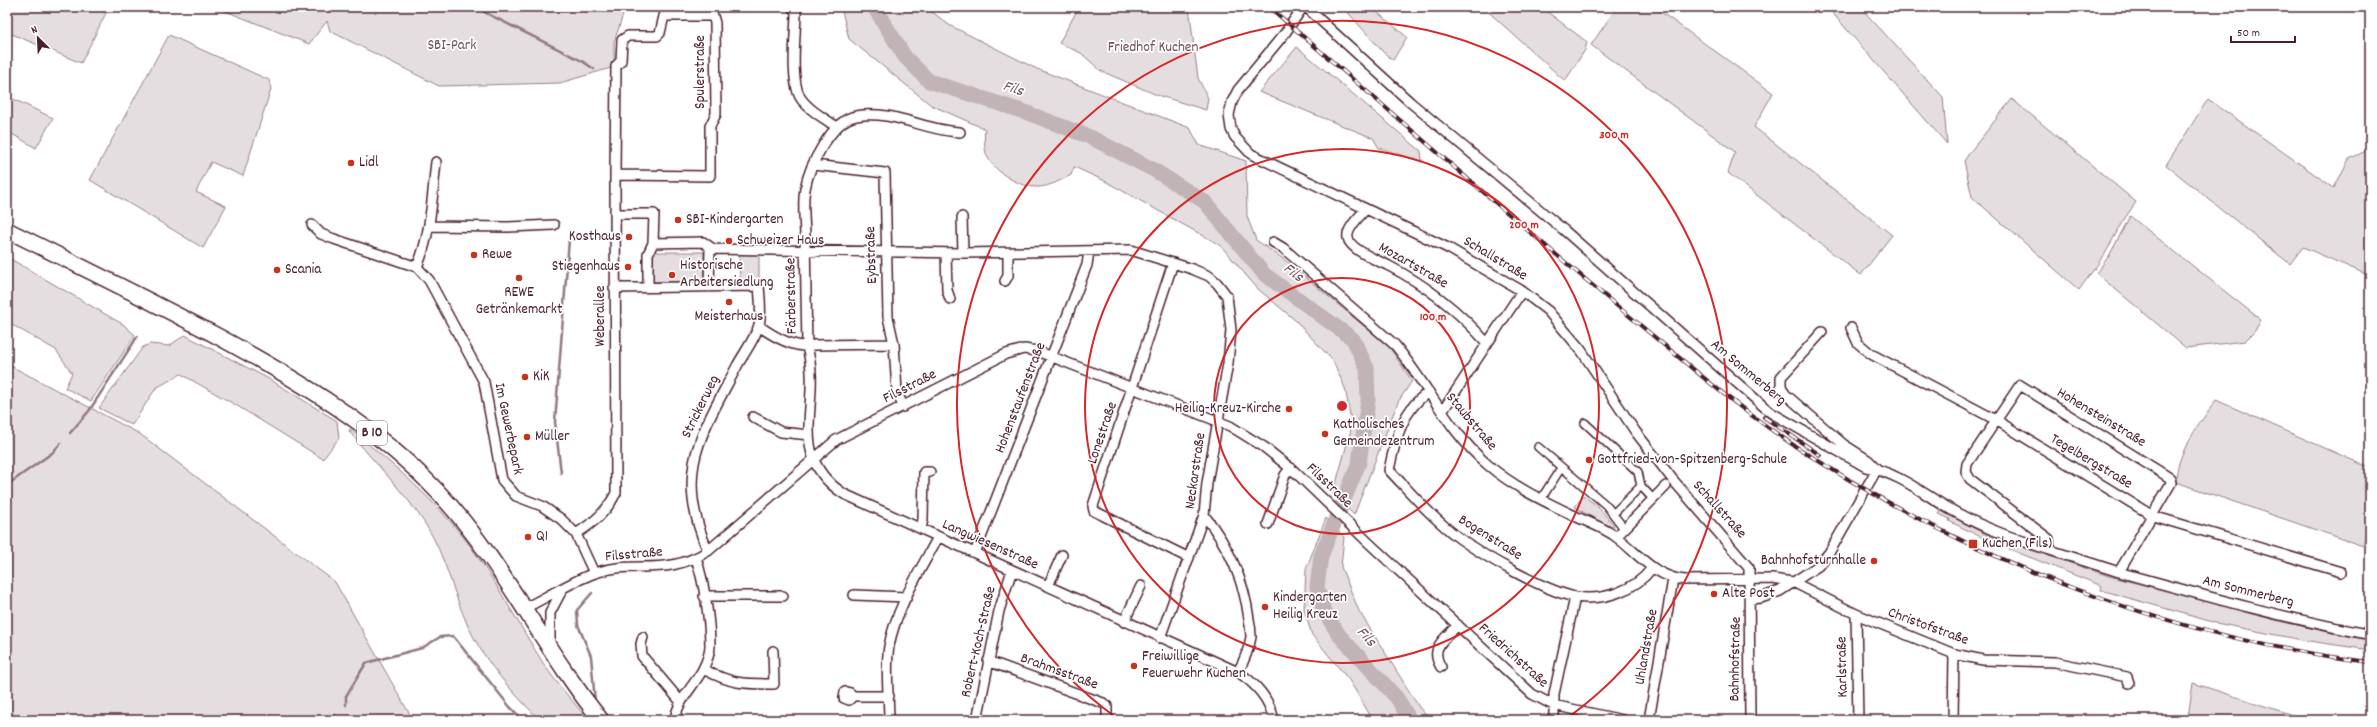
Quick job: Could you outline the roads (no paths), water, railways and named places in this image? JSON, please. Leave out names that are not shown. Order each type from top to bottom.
[{"type":"main road","name":"B 10","points":[[7,230],[188,321],[272,366],[347,413],[402,457],[442,496],[482,544],[550,651],[596,714]]},
{"type":"street","points":[[792,7],[796,12],[795,78],[797,93],[808,106],[835,126],[841,121],[857,115],[884,116],[944,132],[960,132]]},
{"type":"street","name":"Schallstraße","points":[[1305,7],[1238,90],[1232,102],[1229,115],[1231,130],[1235,137],[1251,154],[1450,250],[1522,291],[1548,311],[1580,350],[1635,431],[1673,480],[1746,562],[1751,579]]},
{"type":"street","name":"Am Sommerberg","points":[[1305,7],[1410,102],[1565,231],[1770,412],[1866,467],[1877,469],[1902,480],[1951,510],[1992,531],[2119,572],[2256,610],[2367,634],[2370,632]]},
{"type":"street","name":"Weberallee","points":[[576,534],[600,517],[608,509],[616,493],[614,288],[616,66],[621,61],[622,40],[628,36],[657,36],[660,33],[664,16]]},
{"type":"street","name":"Spulerstraße","points":[[615,175],[710,176],[710,126],[716,114],[716,23],[713,16],[664,16]]},
{"type":"street","name":"Färberstraße","points":[[812,458],[810,435],[811,369],[807,347],[805,190],[813,165],[835,126]]},
{"type":"street","points":[[312,225],[321,234],[417,267],[424,252],[436,162]]},
{"type":"street","name":"Eybstraße","points":[[813,165],[885,172],[888,316],[894,344],[896,391],[903,407]]},
{"type":"street","name":"Mozartstraße","points":[[1365,210],[1348,232],[1350,244],[1415,280],[1444,300],[1463,317],[1487,343]]},
{"type":"street","points":[[615,214],[654,214],[653,243],[648,254],[648,287]]},
{"type":"street","points":[[962,217],[963,253]]},
{"type":"street","points":[[428,226],[554,225]]},
{"type":"street","name":"Neckarstraße","points":[[653,243],[703,242],[710,248],[886,250],[946,253],[1131,250],[1209,276],[1227,296],[1231,330],[1228,363],[1217,421],[1204,515],[1160,638]]},
{"type":"street","name":"Staubstraße","points":[[1273,242],[1282,248],[1395,345],[1442,412],[1470,448],[1488,465],[1522,489],[1616,537],[1652,568],[1673,579],[1751,579]]},
{"type":"street","points":[[709,287],[710,248]]},
{"type":"street","name":"Hohenstaufenstraße","points":[[976,553],[1087,264],[1089,251]]},
{"type":"street","points":[[946,253],[947,290],[950,299]]},
{"type":"street","points":[[1005,281],[1008,276],[1008,253]]},
{"type":"street","name":"Lonestraße","points":[[1173,263],[1133,388],[1094,502],[1094,511],[1189,558]]},
{"type":"street","name":"Im Gewerbepark","points":[[417,267],[437,292],[484,382],[502,480],[516,496],[542,506],[561,520],[576,534],[594,573]]},
{"type":"street","points":[[614,288],[759,286],[759,326],[771,334],[807,347],[814,345],[894,344]]},
{"type":"street","points":[[1442,412],[1522,291]]},
{"type":"street","name":"Strickerweg","points":[[708,551],[697,525],[690,493],[694,457],[701,434],[759,326]]},
{"type":"street","name":"Tegelbergstraße","points":[[1851,328],[1858,343],[1871,354],[1996,420],[2153,516],[2341,572]]},
{"type":"street","name":"Am Sommerberg","points":[[1822,332],[1781,376],[1781,386],[1785,394],[1843,444],[1868,460],[1877,469]]},
{"type":"street","name":"Filsstraße","points":[[523,609],[594,573],[614,569],[663,568],[696,558],[708,551],[812,458],[836,440],[993,360],[1015,351],[1038,351],[1230,426],[1253,440],[1291,468],[1349,523]]},
{"type":"street","name":"Hohensteinstraße","points":[[1996,420],[2020,385],[2167,474],[2172,483],[2153,516]]},
{"type":"street","name":"Bogenstraße","points":[[1429,392],[1420,398],[1404,420],[1395,440],[1388,470],[1458,538],[1482,553],[1551,589],[1575,597],[1604,596],[1625,590],[1641,581],[1652,568]]},
{"type":"street","points":[[753,417],[781,432],[810,435]]},
{"type":"street","points":[[1996,420],[1967,464],[1966,472],[1970,479],[2049,539],[2050,550]]},
{"type":"street","points":[[1585,423],[1638,472],[1641,486],[1653,499]]},
{"type":"street","points":[[1538,447],[1606,505],[1623,527]]},
{"type":"street","name":"Langwiesenstraße","points":[[812,458],[824,478],[833,486],[870,506],[976,553],[1124,622],[1214,660],[1238,672],[1252,681],[1267,699],[1274,720]]},
{"type":"street","name":"Filsstraße","points":[[1268,524],[1285,475],[1291,468]]},
{"type":"street","points":[[1541,499],[1561,468]]},
{"type":"street","name":"Bahnhofstraße","points":[[1751,599],[1761,598],[1780,592],[1793,582],[1805,577],[1818,566],[1829,553],[1877,469]]},
{"type":"street","name":"Langwiesenstraße","points":[[921,529],[924,519],[924,472],[930,472]]},
{"type":"street","points":[[1613,514],[1641,486]]},
{"type":"street","points":[[1616,537],[1623,527],[1666,486]]},
{"type":"street","points":[[1204,515],[1220,536],[1233,559],[1247,605],[1251,637],[1245,658],[1238,672]]},
{"type":"street","points":[[2119,572],[2153,516]]},
{"type":"street","name":"Friedrichstraße","points":[[1349,523],[1532,694],[1553,705],[1623,720]]},
{"type":"street","points":[[889,720],[889,648],[893,631],[907,597],[938,536]]},
{"type":"street","name":"Langwiesenstraße","points":[[1048,586],[1062,555]]},
{"type":"street","points":[[675,720],[676,713],[681,702],[703,669],[710,647],[704,596],[696,558]]},
{"type":"street","name":"Robert-Koch-Straße","points":[[977,720],[999,611],[1012,570]]},
{"type":"street","name":"Uhlandstraße","points":[[1649,720],[1673,579]]},
{"type":"street","points":[[1751,579],[1793,582]]},
{"type":"street","name":"Bahnhofstraße","points":[[1750,720],[1751,579]]},
{"type":"street","name":"Christofstraße","points":[[1793,582],[1856,614],[1954,654],[1983,660],[2055,662],[2127,677],[2129,683]]},
{"type":"street","points":[[1124,622],[1141,586]]},
{"type":"street","points":[[550,651],[550,613],[562,589]]},
{"type":"street","points":[[854,595],[907,597]]},
{"type":"street","points":[[704,596],[783,596]]},
{"type":"street","points":[[1554,720],[1554,694],[1575,597]]},
{"type":"street","name":"Karlstraße","points":[[1856,614],[1858,720]]},
{"type":"street","name":"Friedrichstraße","points":[[1441,667],[1436,658],[1436,650],[1439,644],[1458,625]]},
{"type":"street","points":[[643,637],[641,644],[642,656],[681,702]]},
{"type":"street","points":[[703,669],[725,680],[742,684],[774,684],[773,651]]},
{"type":"street","points":[[1953,720],[1954,654]]},
{"type":"street","name":"Brahmsstraße","points":[[988,661],[1103,703],[1107,706],[1107,720]]},
{"type":"street","points":[[853,696],[889,696]]},
{"type":"waterway","points":[[478,7],[486,13],[582,61],[594,69]]},
{"type":"waterway","name":"Fils","points":[[874,7],[905,57],[929,81],[1025,112],[1090,137],[1154,170],[1205,202],[1264,274],[1353,339],[1367,368],[1368,400],[1359,463],[1321,556],[1317,587],[1324,611],[1339,635],[1397,698],[1410,720]]},
{"type":"waterway","points":[[561,473],[555,422],[569,239]]},
{"type":"waterway","points":[[70,433],[89,411],[137,337]]},
{"type":"waterway","points":[[7,485],[52,453],[61,443]]},
{"type":"waterway","points":[[592,593],[577,610],[578,625],[591,656],[595,702]]},
{"type":"waterway","points":[[346,705],[346,696],[366,663],[422,648],[440,637],[453,636],[510,707],[523,720]]},
{"type":"waterway","points":[[318,720],[335,715]]},
{"type":"railway","points":[[1269,7],[1533,235],[1713,386],[1784,439],[1873,494],[1940,530],[2008,562],[2078,590],[2149,614],[2222,635],[2295,651],[2370,662]]},
{"type":"railway","points":[[1764,417],[1820,455]]},
{"type":"place","name":"Lidl","points":[[351,163]]},
{"type":"place","name":"SBI-Kindergarten","points":[[678,220]]},
{"type":"place","name":"Kosthaus","points":[[629,237]]},
{"type":"place","name":"Schweizer Haus","points":[[729,241]]},
{"type":"place","name":"Rewe","points":[[474,255]]},
{"type":"place","name":"Stiegenhaus","points":[[628,267]]},
{"type":"place","name":"Scania","points":[[277,270]]},
{"type":"place","name":"Historische Arbeitersiedlung","points":[[672,275]]},
{"type":"place","name":"REWE Getränkemarkt","points":[[519,278]]},
{"type":"place","name":"Meisterhaus","points":[[729,302]]},
{"type":"place","name":"KiK","points":[[525,377]]},
{"type":"place","name":"Heilig-Kreuz-Kirche","points":[[1289,409]]},
{"type":"place","name":"Katholisches Gemeindezentrum","points":[[1325,434]]},
{"type":"place","name":"Müller","points":[[527,437]]},
{"type":"place","name":"Gottfried-von-Spitzenberg-Schule","points":[[1589,460]]},
{"type":"place","name":"Q1","points":[[528,537]]},
{"type":"place","name":"Kuchen (Fils)","points":[[1973,544]]},
{"type":"place","name":"Bahnhofsturnhalle","points":[[1874,561]]},
{"type":"place","name":"Alte Post","points":[[1714,594]]},
{"type":"place","name":"Kindergarten Heilig Kreuz","points":[[1265,607]]},
{"type":"place","name":"Freiwillige Feuerwehr Kuchen","points":[[1134,666]]},
{"type":"park label","name":"SBI-Park","points":[[452,46]]},
{"type":"park label","name":"Friedhof Kuchen","points":[[1153,48]]}]
